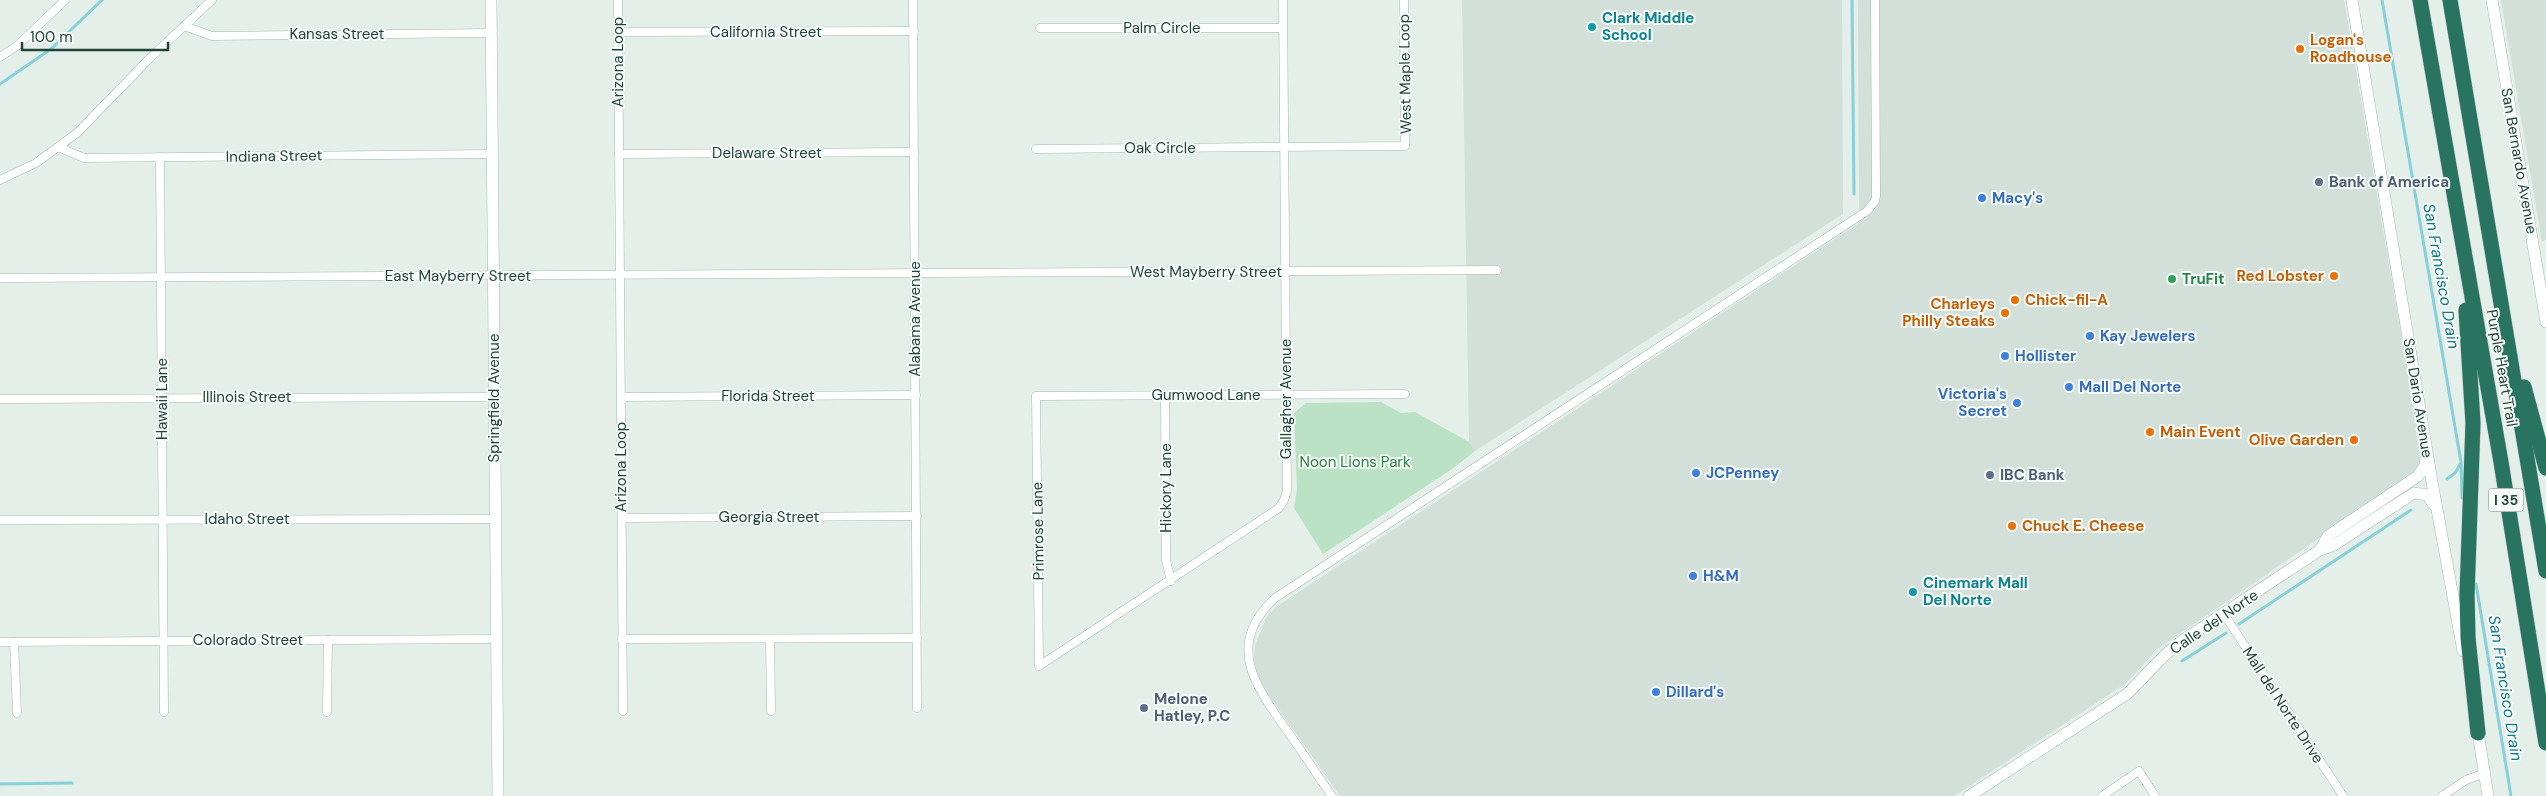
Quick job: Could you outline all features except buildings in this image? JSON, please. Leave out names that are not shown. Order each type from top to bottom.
[{"type":"highway","name":"Purple Heart Trail","points":[[2420,0],[2546,742]]},
{"type":"highway","name":"Purple Heart Trail","points":[[2450,0],[2546,571]]},
{"type":"highway","points":[[2465,259],[2473,423],[2467,595],[2468,638],[2478,733]]},
{"type":"highway","points":[[2502,302],[2546,468]]},
{"type":"main road","name":"Springfield Avenue","points":[[491,0],[498,796]]},
{"type":"main road","name":"San Dario Avenue","points":[[2352,0],[2427,452],[2488,796]]},
{"type":"main road","name":"San Bernardo Avenue","points":[[2492,0],[2546,322]]},
{"type":"main road","points":[[2320,550],[2328,536],[2418,476],[2425,466],[2427,452]]},
{"type":"main road","name":"Calle del Norte","points":[[1969,796],[2127,694],[2166,654],[2183,640],[2320,550],[2334,545],[2414,493],[2427,495],[2438,511]]},
{"type":"street","points":[[0,58],[17,46],[65,0]]},
{"type":"street","points":[[0,180],[36,163],[77,133],[151,57],[212,0]]},
{"type":"street","name":"Arizona Loop","points":[[618,0],[623,711]]},
{"type":"street","name":"Alabama Avenue","points":[[914,0],[917,708]]},
{"type":"street","name":"Gallagher Avenue","points":[[1039,666],[1171,581],[1279,508],[1284,500],[1287,491],[1283,0]]},
{"type":"street","name":"West Maple Loop","points":[[1284,148],[1405,146],[1404,0]]},
{"type":"street","points":[[1332,796],[1258,688],[1248,663],[1248,650],[1257,619],[1275,598],[1867,211],[1875,201],[1876,196],[1874,0]]},
{"type":"street","name":"Kansas Street","points":[[184,26],[212,36],[492,33]]},
{"type":"street","name":"Palm Circle","points":[[1040,28],[1283,28]]},
{"type":"street","name":"California Street","points":[[618,32],[914,31]]},
{"type":"street","name":"Indiana Street","points":[[58,147],[84,158],[492,154]]},
{"type":"street","name":"Oak Circle","points":[[1036,149],[1284,148]]},
{"type":"street","name":"Delaware Street","points":[[619,154],[914,152]]},
{"type":"street","name":"Hawaii Lane","points":[[160,157],[164,712]]},
{"type":"street","name":"West Mayberry Street","points":[[915,274],[1497,270]]},
{"type":"street","name":"East Mayberry Street","points":[[0,278],[915,274]]},
{"type":"street","name":"Gumwood Lane","points":[[1036,396],[1405,394]]},
{"type":"street","name":"Florida Street","points":[[621,397],[916,395]]},
{"type":"street","name":"Hickory Lane","points":[[1165,395],[1166,560],[1171,581]]},
{"type":"street","name":"Primrose Lane","points":[[1036,396],[1039,666]]},
{"type":"street","name":"Illinois Street","points":[[0,399],[494,397]]},
{"type":"street","name":"Georgia Street","points":[[622,518],[917,516]]},
{"type":"street","name":"Idaho Street","points":[[0,520],[495,519]]},
{"type":"street","name":"Mall del Norte Drive","points":[[2224,614],[2343,796]]},
{"type":"street","points":[[622,640],[917,638]]},
{"type":"street","name":"Colorado Street","points":[[0,642],[496,639]]},
{"type":"street","points":[[770,639],[770,711]]},
{"type":"street","points":[[327,712],[328,640]]},
{"type":"street","points":[[14,642],[17,712]]},
{"type":"street","points":[[2102,796],[2139,771],[2155,796]]},
{"type":"street","points":[[2442,796],[2466,780],[2485,773]]},
{"type":"shaded area","points":[[1462,0],[1842,0],[1843,214],[1475,451],[1469,442]]},
{"type":"shaded area","points":[[1858,0],[2344,0],[2423,463],[2420,469],[2159,648],[2125,684],[1954,796],[1340,796],[1261,684],[1255,670],[1255,645],[1266,618],[1276,607],[1859,223]]},
{"type":"shaded area","points":[[2501,0],[2546,0],[2546,239],[2542,242]]},
{"type":"green space","name":"Noon Lions Park","points":[[1381,402],[1401,413],[1415,412],[1469,442],[1475,451],[1452,469],[1323,554],[1294,508],[1297,489],[1294,413],[1306,403]]},
{"type":"waterway","points":[[0,84],[51,49],[102,0]]},
{"type":"waterway","points":[[1852,0],[1854,194]]},
{"type":"waterway","name":"San Francisco Drain","points":[[2382,0],[2461,462],[2462,498]]},
{"type":"waterway","points":[[2447,479],[2455,473],[2461,463]]},
{"type":"waterway","points":[[2239,624],[2411,510]]},
{"type":"waterway","name":"San Francisco Drain","points":[[2476,584],[2511,796]]},
{"type":"waterway","points":[[2182,661],[2226,633]]},
{"type":"waterway","points":[[0,784],[72,783]]},
{"type":"place","name":"Clark Middle School","points":[[1592,27]]},
{"type":"place","name":"Logan's Roadhouse","points":[[2300,49]]},
{"type":"place","name":"Bank of America","points":[[2319,182]]},
{"type":"place","name":"Macy's","points":[[1982,198]]},
{"type":"place","name":"Red Lobster","points":[[2334,276]]},
{"type":"place","name":"TruFit","points":[[2172,279]]},
{"type":"place","name":"Chick-fil-A","points":[[2015,300]]},
{"type":"place","name":"Charleys Philly Steaks","points":[[2005,313]]},
{"type":"place","name":"Kay Jewelers","points":[[2090,336]]},
{"type":"place","name":"Hollister","points":[[2005,356]]},
{"type":"place","name":"Mall Del Norte","points":[[2069,387]]},
{"type":"place","name":"Victoria's Secret","points":[[2017,403]]},
{"type":"place","name":"Main Event","points":[[2150,432]]},
{"type":"place","name":"Olive Garden","points":[[2354,440]]},
{"type":"place","name":"JCPenney","points":[[1696,473]]},
{"type":"place","name":"IBC Bank","points":[[1990,475]]},
{"type":"place","name":"Chuck E. Cheese","points":[[2012,526]]},
{"type":"place","name":"H&M","points":[[1693,576]]},
{"type":"place","name":"Cinemark Mall Del Norte","points":[[1913,592]]},
{"type":"place","name":"Dillard's","points":[[1656,692]]},
{"type":"place","name":"Melone Hatley, P.C","points":[[1144,708]]}]
